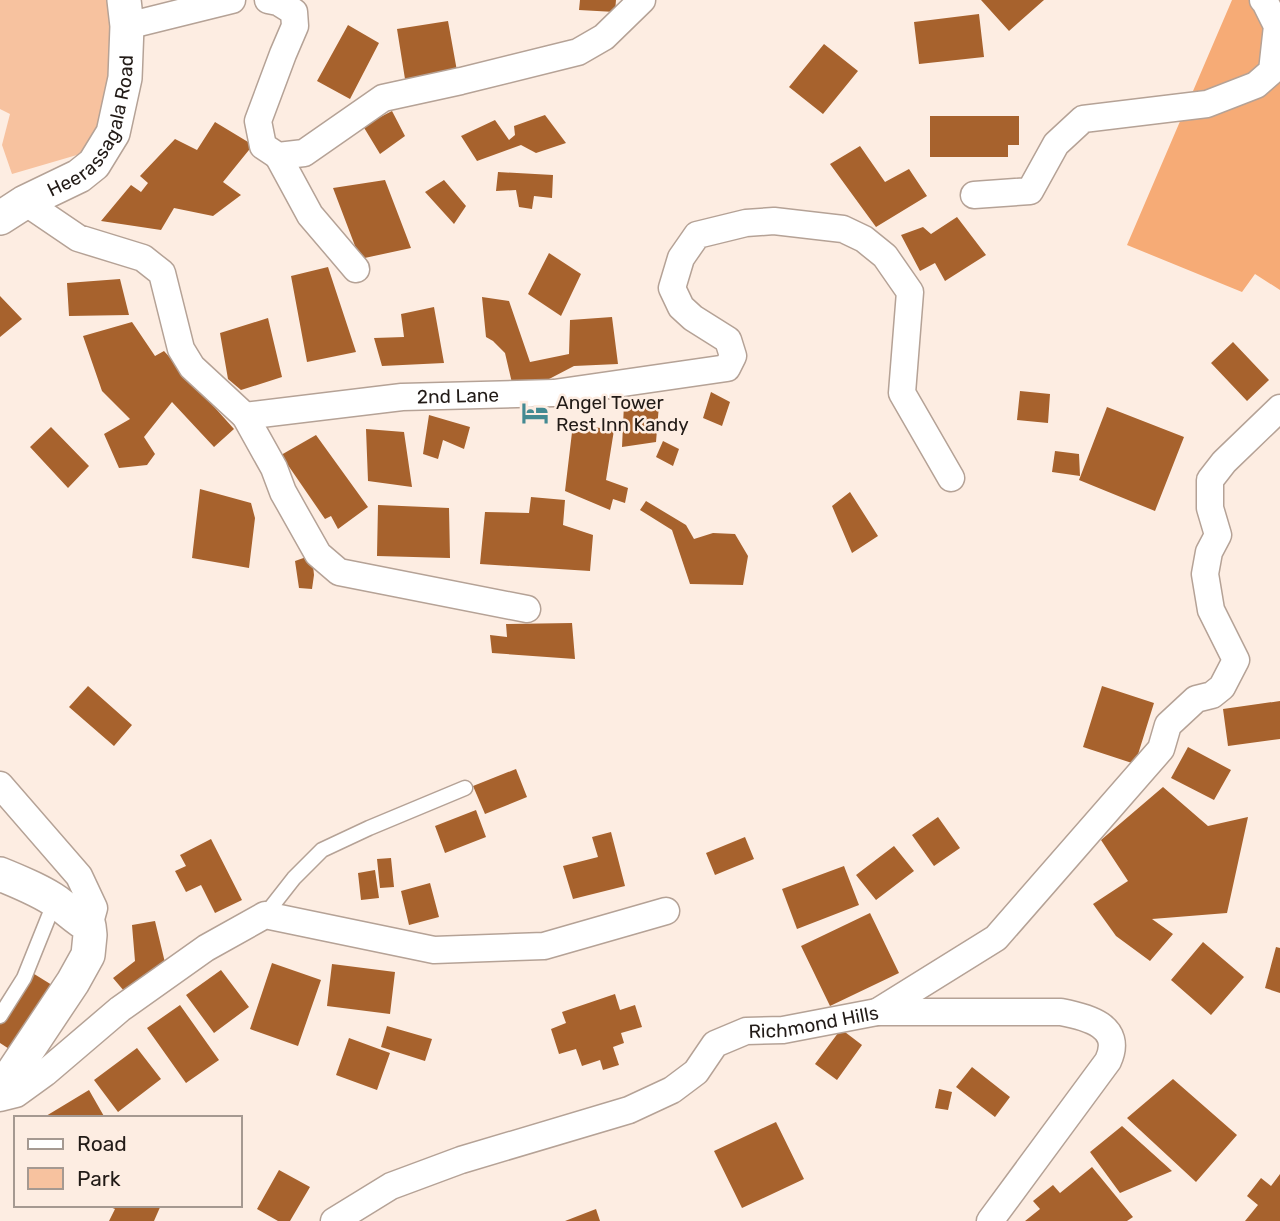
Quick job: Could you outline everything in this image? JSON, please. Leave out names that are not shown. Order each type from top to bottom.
[{"type":"street","points":[[125,13],[232,0]]},
{"type":"street","points":[[268,0],[278,2],[294,12],[295,26],[258,121],[263,146],[278,156],[310,215],[356,269]]},
{"type":"street","points":[[278,156],[304,153],[383,98],[578,52],[604,37],[642,0]]},
{"type":"street","points":[[974,195],[1030,191],[1056,144],[1083,120],[1207,104],[1256,85],[1272,71],[1278,26],[1263,0]]},
{"type":"street","name":"Heerassagala Road","points":[[12,210],[79,176],[94,164],[113,133],[125,78],[125,13]]},
{"type":"street","points":[[12,210],[78,238],[144,258],[162,273],[181,349],[192,367],[245,416],[275,468],[283,492],[318,554],[339,572],[527,609]]},
{"type":"street","name":"2nd Lane","points":[[245,416],[402,397],[554,394],[727,368],[733,356],[728,340],[693,318],[681,307],[672,288],[681,258],[697,235],[746,223],[774,222],[843,229],[864,239],[885,256],[910,292],[902,393],[951,478]]},
{"type":"street","points":[[877,1012],[996,938],[1161,749],[1168,726],[1196,699],[1212,695],[1222,687],[1236,660],[1211,610],[1205,574],[1209,552],[1217,535],[1210,508],[1210,480],[1224,462],[1280,408]]},
{"type":"street","points":[[0,785],[79,876],[94,908],[89,926],[88,955],[9,1078],[0,1085]]},
{"type":"street","points":[[0,874],[55,901],[89,926]]},
{"type":"street","points":[[0,1098],[16,1094],[120,1009],[206,948],[265,915],[434,950],[544,946],[666,911]]},
{"type":"street","name":"Richmond Hills","points":[[334,1221],[391,1186],[461,1160],[629,1110],[671,1090],[696,1072],[715,1044],[746,1031],[783,1030],[877,1012],[1061,1013],[1085,1017],[1102,1026],[1112,1039],[1112,1051],[1108,1060],[990,1221]]},
{"type":"lane","points":[[265,915],[294,878],[322,850],[465,788]]},
{"type":"lane","points":[[0,1017],[24,978],[55,901]]},
{"type":"green space","points":[[0,0],[112,0],[114,104],[94,150],[12,174],[2,145],[10,114],[0,109]]},
{"type":"shaded area","points":[[1232,0],[1280,0],[1280,290],[1255,274],[1242,292],[1127,245]]},
{"type":"building","points":[[580,0],[616,0],[615,12],[579,10]]},
{"type":"building","points":[[981,0],[1044,0],[1009,31]]},
{"type":"building","points":[[979,14],[984,57],[919,64],[914,22]]},
{"type":"building","points":[[448,21],[457,71],[405,79],[397,29]]},
{"type":"building","points":[[348,25],[379,43],[350,99],[317,81]]},
{"type":"building","points":[[824,44],[858,71],[823,114],[789,87]]},
{"type":"building","points":[[392,111],[405,136],[380,154],[363,126]]},
{"type":"building","points":[[545,115],[566,143],[536,153],[521,145],[477,161],[461,136],[495,120],[509,140],[515,135],[514,126]]},
{"type":"building","points":[[930,116],[1019,116],[1019,145],[1008,145],[1008,157],[930,157]]},
{"type":"building","points":[[215,122],[253,145],[223,182],[241,195],[213,216],[174,208],[161,230],[101,221],[131,185],[141,192],[148,183],[140,176],[175,139],[197,150]]},
{"type":"building","points":[[860,146],[885,182],[909,169],[927,196],[876,227],[830,164]]},
{"type":"building","points":[[498,172],[553,175],[552,198],[534,196],[532,209],[519,207],[516,190],[496,191]]},
{"type":"building","points":[[385,180],[411,248],[360,259],[333,188]]},
{"type":"building","points":[[444,180],[466,206],[454,224],[425,192]]},
{"type":"building","points":[[957,217],[986,255],[945,281],[935,263],[920,271],[901,235],[923,227],[931,234]]},
{"type":"building","points":[[549,253],[581,274],[561,316],[528,294]]},
{"type":"building","points":[[328,267],[356,352],[307,362],[291,276]]},
{"type":"building","points":[[120,279],[129,315],[69,316],[67,283]]},
{"type":"building","points":[[0,296],[22,319],[0,337]]},
{"type":"building","points":[[482,297],[509,301],[530,362],[569,354],[570,320],[612,317],[618,364],[574,366],[528,390],[512,383],[505,353],[486,337]]},
{"type":"building","points":[[434,307],[444,363],[382,366],[374,338],[404,337],[401,314]]},
{"type":"building","points":[[268,318],[282,377],[241,390],[228,379],[220,333]]},
{"type":"building","points":[[132,322],[155,356],[164,351],[234,429],[214,447],[172,402],[144,437],[155,454],[147,465],[119,468],[104,434],[130,419],[102,391],[83,336]]},
{"type":"building","points":[[1233,342],[1269,380],[1247,401],[1211,363]]},
{"type":"building","points":[[1020,391],[1050,394],[1048,423],[1017,420]]},
{"type":"building","points":[[711,392],[730,402],[722,426],[703,418]]},
{"type":"building","points":[[624,404],[659,405],[656,442],[622,447]]},
{"type":"building","points":[[1107,407],[1184,437],[1155,511],[1079,480]]},
{"type":"building","points":[[429,415],[470,427],[464,449],[443,440],[438,459],[423,454]]},
{"type":"building","points":[[573,424],[614,430],[606,480],[628,488],[625,503],[613,499],[610,510],[565,491]]},
{"type":"building","points":[[51,427],[89,466],[68,488],[30,447]]},
{"type":"building","points":[[366,429],[404,432],[412,487],[368,481]]},
{"type":"building","points":[[316,435],[368,507],[338,529],[331,516],[325,519],[281,455]]},
{"type":"building","points":[[663,441],[679,449],[673,466],[656,457]]},
{"type":"building","points":[[1055,451],[1079,454],[1080,476],[1052,472]]},
{"type":"building","points":[[200,489],[251,503],[255,518],[249,568],[192,558]]},
{"type":"building","points":[[850,492],[878,536],[852,553],[832,506]]},
{"type":"building","points":[[531,497],[565,500],[563,525],[593,535],[590,571],[480,564],[485,512],[529,513]]},
{"type":"building","points":[[646,501],[686,525],[694,539],[713,533],[735,534],[748,556],[743,585],[690,584],[672,530],[640,510]]},
{"type":"building","points":[[378,505],[449,508],[450,558],[377,556]]},
{"type":"building","points":[[312,555],[312,589],[299,588],[295,561]]},
{"type":"building","points":[[572,623],[575,659],[492,653],[490,635],[507,637],[506,624]]},
{"type":"building","points":[[88,686],[132,725],[114,746],[69,707]]},
{"type":"building","points":[[1102,686],[1154,703],[1135,764],[1083,747]]},
{"type":"building","points":[[1280,701],[1280,739],[1228,746],[1223,709]]},
{"type":"building","points":[[1188,747],[1231,770],[1214,800],[1171,778]]},
{"type":"building","points":[[516,769],[527,797],[485,814],[473,786]]},
{"type":"building","points":[[1163,787],[1208,826],[1248,817],[1227,913],[1152,919],[1173,934],[1150,961],[1116,936],[1093,904],[1128,881],[1101,840]]},
{"type":"building","points":[[476,810],[486,837],[445,853],[435,826]]},
{"type":"building","points":[[938,817],[960,848],[934,866],[912,835]]},
{"type":"building","points":[[611,832],[625,886],[573,899],[563,866],[598,857],[592,837]]},
{"type":"building","points":[[745,837],[754,859],[715,875],[706,853]]},
{"type":"building","points":[[211,839],[242,900],[215,913],[201,885],[186,892],[175,871],[186,866],[180,855]]},
{"type":"building","points":[[894,846],[914,871],[876,900],[856,875]]},
{"type":"building","points":[[391,858],[394,887],[380,888],[377,859]]},
{"type":"building","points":[[844,866],[859,905],[797,929],[782,889]]},
{"type":"building","points":[[375,870],[379,898],[361,900],[358,873]]},
{"type":"building","points":[[430,883],[439,917],[409,925],[401,891]]},
{"type":"building","points":[[870,913],[899,973],[830,1006],[801,946]]},
{"type":"building","points":[[155,921],[167,971],[130,998],[113,978],[135,961],[132,925]]},
{"type":"building","points":[[1203,942],[1244,977],[1211,1015],[1171,980]]},
{"type":"building","points":[[1276,947],[1280,948],[1280,993],[1265,988]]},
{"type":"building","points":[[272,963],[321,980],[298,1046],[250,1029]]},
{"type":"building","points":[[332,964],[395,972],[390,1014],[327,1006]]},
{"type":"building","points":[[221,970],[249,1007],[214,1033],[186,995]]},
{"type":"building","points":[[31,972],[60,990],[20,1056],[0,1043],[0,1023]]},
{"type":"building","points":[[615,994],[620,1010],[635,1005],[642,1027],[621,1033],[624,1043],[613,1047],[619,1065],[603,1070],[600,1060],[582,1066],[576,1049],[559,1054],[551,1029],[566,1023],[562,1012]]},
{"type":"building","points":[[180,1005],[219,1060],[186,1083],[147,1028]]},
{"type":"building","points":[[387,1026],[432,1039],[425,1061],[381,1047]]},
{"type":"building","points":[[841,1029],[862,1045],[837,1080],[815,1064]]},
{"type":"building","points":[[349,1038],[390,1053],[377,1090],[336,1075]]},
{"type":"building","points":[[137,1048],[161,1079],[118,1112],[94,1080]]},
{"type":"building","points":[[972,1067],[1010,1097],[995,1117],[956,1087]]},
{"type":"building","points":[[1173,1079],[1237,1135],[1196,1182],[1127,1118]]},
{"type":"building","points":[[939,1089],[952,1092],[948,1110],[935,1108]]},
{"type":"building","points":[[89,1090],[104,1116],[46,1116]]},
{"type":"building","points":[[776,1122],[804,1179],[742,1208],[714,1151]]},
{"type":"building","points":[[1122,1126],[1172,1171],[1120,1193],[1090,1152]]},
{"type":"building","points":[[1092,1167],[1133,1217],[1127,1221],[1025,1221],[1040,1209],[1033,1201],[1053,1185],[1060,1193]]},
{"type":"building","points":[[279,1170],[310,1187],[290,1221],[278,1221],[257,1209]]},
{"type":"building","points":[[1280,1174],[1280,1221],[1245,1221],[1258,1205],[1247,1196],[1261,1178],[1271,1186]]},
{"type":"building","points":[[110,1207],[160,1207],[154,1221],[109,1221],[115,1209]]},
{"type":"building","points":[[596,1209],[600,1221],[565,1221]]},
{"type":"place","name":"Angel Tower Rest Inn Kandy","points":[[535,413]]}]
